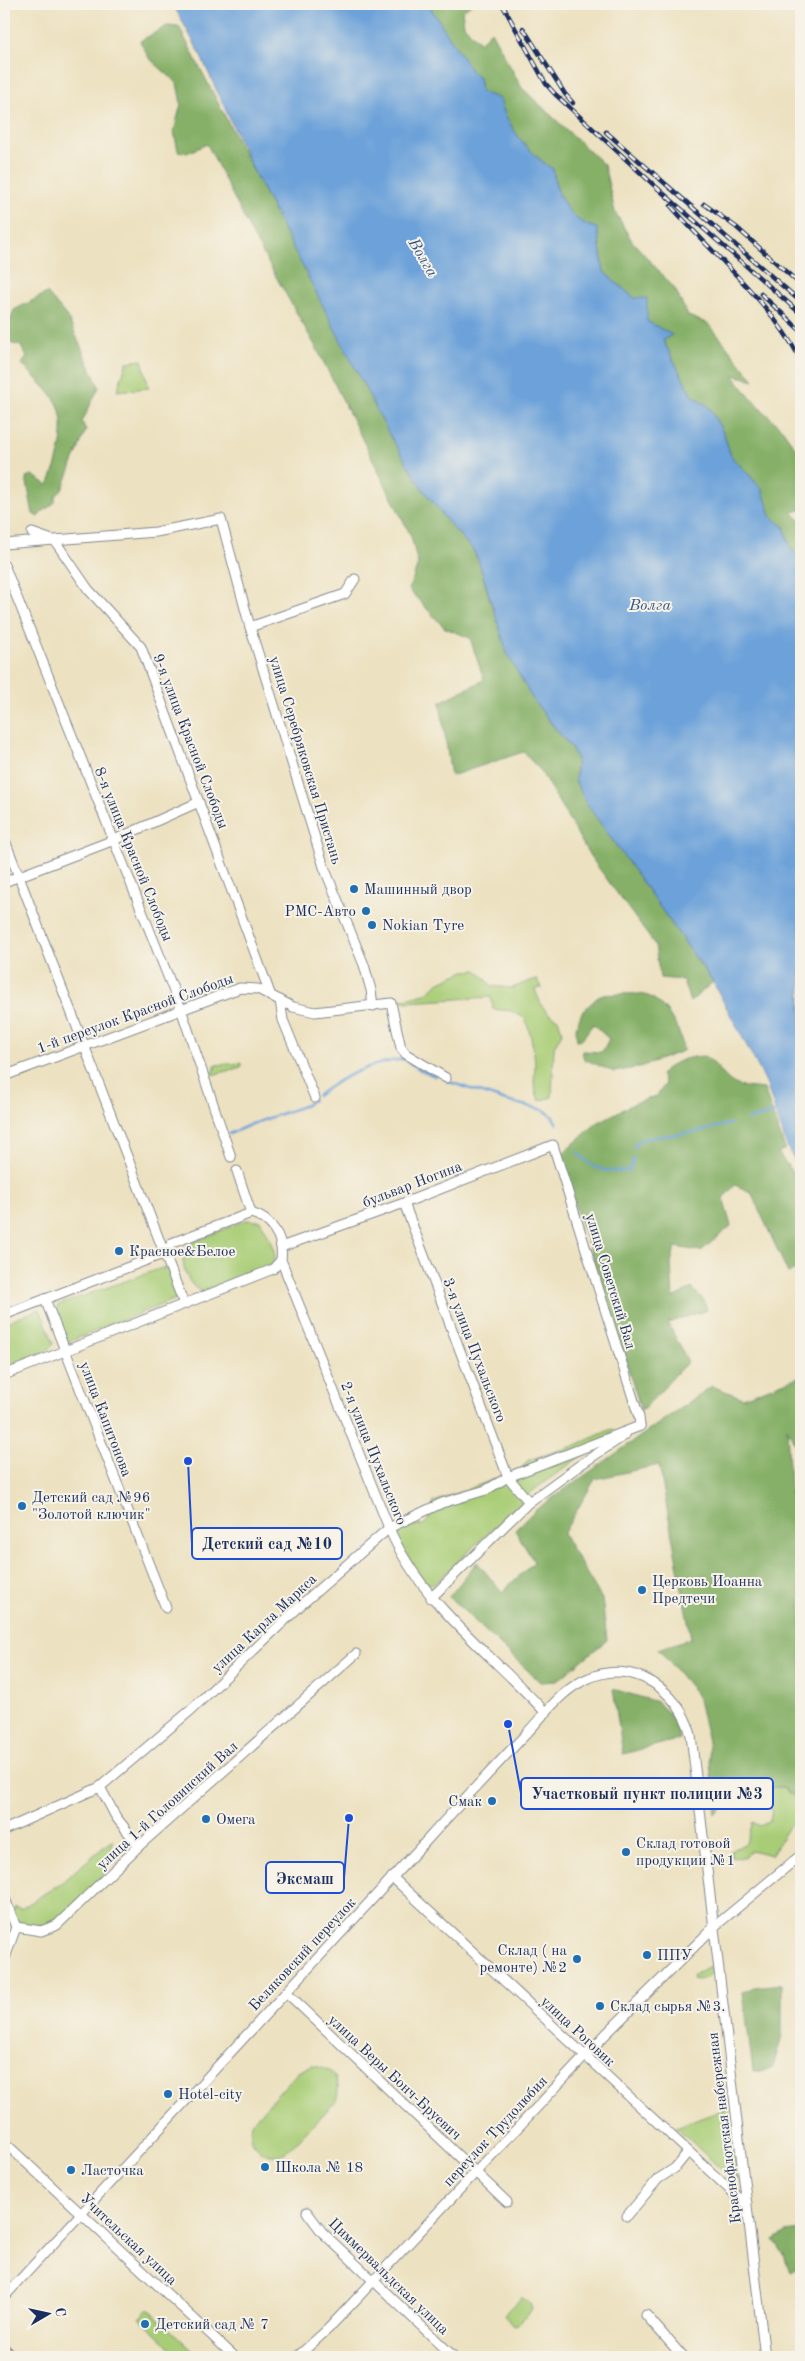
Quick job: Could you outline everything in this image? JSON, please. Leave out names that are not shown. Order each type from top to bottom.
[{"type":"main road","points":[[4,2350],[11,2357]]},
{"type":"street","name":"улица Серебряковская Пристань","points":[[55,541],[156,532],[222,519],[250,627],[324,867],[364,965],[373,1006]]},
{"type":"street","points":[[32,533],[55,541]]},
{"type":"street","points":[[4,544],[55,541]]},
{"type":"street","name":"9-я улица Красной Слободы","points":[[55,541],[88,589],[141,647],[283,1020],[315,1098]]},
{"type":"street","name":"8-я улица Красной Слободы","points":[[4,565],[181,1009],[231,1157]]},
{"type":"street","points":[[250,627],[345,594],[355,579]]},
{"type":"street","points":[[4,882],[114,840],[199,802]]},
{"type":"street","points":[[4,838],[184,1304]]},
{"type":"street","name":"1-й переулок Красной Слободы","points":[[4,1076],[240,988],[258,989],[297,1009],[315,1012],[391,1003],[401,1048],[406,1054],[446,1078]]},
{"type":"street","name":"бульвар Ногина","points":[[281,1247],[404,1203],[553,1145]]},
{"type":"street","name":"улица Советский Вал","points":[[553,1145],[639,1417],[640,1426]]},
{"type":"street","points":[[4,1315],[165,1254],[172,1243],[251,1212],[237,1171]]},
{"type":"street","name":"3-я улица Пухальского","points":[[404,1203],[508,1477],[529,1502]]},
{"type":"street","name":"2-я улица Пухальского","points":[[251,1212],[261,1216],[272,1225],[277,1234],[281,1247],[281,1260],[389,1528],[408,1567],[432,1598],[546,1713]]},
{"type":"street","points":[[4,1375],[273,1269],[281,1260]]},
{"type":"street","name":"улица Капитонова","points":[[45,1299],[166,1608]]},
{"type":"street","points":[[432,1598],[529,1502],[580,1464],[640,1426]]},
{"type":"street","name":"улица Карла Маркса","points":[[4,1830],[100,1787],[192,1710],[302,1604],[389,1528],[442,1503],[486,1490],[508,1477],[640,1426]]},
{"type":"street","name":"улица 1-й Головинский Вал","points":[[16,1927],[41,1931],[57,1925],[139,1846],[356,1654]]},
{"type":"street","name":"Беляковский переулок","points":[[4,2297],[392,1877],[570,1689],[591,1677],[615,1672],[643,1677]]},
{"type":"street","name":"Краснофлотская набережная","points":[[643,1677],[670,1696],[679,1708],[690,1730],[715,1926],[765,2357]]},
{"type":"street","points":[[100,1787],[116,1817],[139,1846]]},
{"type":"street","name":"переулок Трудолюбия","points":[[297,2357],[476,2172],[584,2056],[715,1926],[801,1855]]},
{"type":"street","name":"улица Роговик","points":[[392,1877],[688,2152],[747,2203]]},
{"type":"street","points":[[4,1896],[16,1927],[4,1961]]},
{"type":"street","name":"улица Веры Бонч-Бруевич","points":[[286,1992],[507,2202]]},
{"type":"street","name":"Учительская улица","points":[[4,2142],[235,2357]]},
{"type":"street","points":[[627,2216],[658,2179],[675,2168],[688,2152]]},
{"type":"street","name":"Циммервальдская улица","points":[[307,2212],[322,2232],[454,2357]]},
{"type":"street","points":[[646,2315],[683,2357]]},
{"type":"green space","points":[[428,4],[472,4],[462,11],[464,25],[480,43],[491,31],[522,88],[604,165],[615,212],[632,241],[675,289],[688,316],[709,324],[754,380],[733,375],[750,397],[783,430],[801,456],[801,510],[792,512],[801,521],[801,559],[791,549],[784,526],[772,519],[762,489],[731,456],[724,434],[709,407],[691,394],[663,340],[671,335],[647,321],[634,298],[604,272],[597,228],[587,225],[572,214],[557,188],[553,169],[536,156],[520,139],[503,109],[500,99],[481,92],[479,78],[472,72]]},
{"type":"green space","points":[[167,26],[179,27],[292,246],[422,488],[446,520],[473,550],[479,562],[491,605],[549,721],[571,748],[577,760],[575,780],[586,803],[713,982],[690,1002],[683,980],[660,978],[655,945],[590,856],[540,770],[523,752],[451,776],[440,702],[484,680],[470,638],[445,628],[409,590],[418,564],[411,536],[317,349],[253,236],[207,144],[187,153],[178,151],[174,131],[181,104],[177,83],[149,58],[140,41]]},
{"type":"green space","points":[[47,293],[68,318],[99,387],[82,422],[86,430],[62,490],[55,497],[55,502],[38,517],[33,514],[26,477],[32,475],[48,485],[58,457],[62,435],[61,415],[56,401],[22,364],[27,357],[20,345],[12,344],[4,336],[14,310]]},
{"type":"green space","points":[[142,360],[149,388],[117,391],[127,362]]},
{"type":"green space","points":[[477,970],[492,986],[512,988],[536,979],[542,988],[535,989],[539,999],[546,1011],[558,1019],[562,1032],[554,1047],[552,1097],[540,1101],[535,1091],[534,1051],[525,1018],[511,1011],[493,1009],[491,997],[407,1002],[401,1000],[425,994],[440,982],[464,971]]},
{"type":"green space","points":[[600,995],[648,996],[661,1005],[677,1028],[683,1051],[640,1067],[614,1072],[584,1059],[582,1051],[602,1052],[609,1039],[593,1024],[582,1039],[577,1040],[576,1028],[582,1012]]},
{"type":"green space","points":[[704,1056],[734,1084],[764,1089],[785,1149],[778,1153],[801,1183],[801,1267],[788,1273],[751,1192],[735,1185],[723,1198],[731,1226],[701,1251],[675,1247],[671,1263],[673,1298],[692,1288],[704,1300],[707,1310],[668,1323],[688,1362],[654,1399],[641,1410],[600,1279],[561,1166],[561,1155],[597,1123],[635,1103],[657,1096],[665,1084],[661,1074],[671,1066],[692,1057]]},
{"type":"green space","points":[[241,1063],[241,1067],[212,1075],[216,1065]]},
{"type":"green space","points":[[246,1220],[260,1221],[262,1224],[273,1248],[275,1257],[273,1263],[268,1268],[207,1292],[197,1289],[187,1277],[183,1261],[185,1251],[191,1243]]},
{"type":"green space","points":[[162,1268],[172,1271],[180,1294],[176,1299],[68,1342],[55,1311],[58,1305]]},
{"type":"green space","points":[[40,1309],[54,1344],[47,1351],[4,1368],[4,1323]]},
{"type":"green space","points":[[801,1376],[801,1456],[787,1428],[791,1508],[801,1521],[801,1803],[783,1787],[736,1790],[715,1815],[708,1742],[697,1695],[658,1649],[691,1638],[659,1465],[595,1479],[563,1534],[602,1599],[607,1640],[557,1681],[540,1682],[449,1597],[477,1562],[502,1592],[534,1562],[515,1530],[534,1511],[712,1386],[743,1398]]},
{"type":"green space","points":[[612,1429],[616,1431],[535,1489],[433,1585],[424,1582],[396,1537],[397,1530],[425,1524],[434,1502],[522,1468],[528,1460],[574,1446]]},
{"type":"green space","points":[[613,1689],[657,1702],[675,1719],[680,1739],[623,1754]]},
{"type":"green space","points":[[783,1787],[801,1803],[801,1816],[790,1825],[771,1855],[751,1850],[745,1858],[730,1857],[731,1851],[746,1843],[753,1822],[760,1826],[770,1821],[772,1810],[761,1798],[736,1790]]},
{"type":"green space","points":[[113,1839],[104,1873],[92,1890],[74,1908],[43,1925],[32,1927],[16,1921],[13,1912],[16,1907],[21,1909],[62,1882]]},
{"type":"green space","points":[[710,1966],[713,1971],[709,1975],[701,1979],[693,1979],[694,1974]]},
{"type":"green space","points":[[782,1984],[782,2035],[773,2067],[763,2071],[753,2071],[743,1992],[754,1987]]},
{"type":"green space","points":[[312,2065],[326,2069],[335,2077],[338,2089],[335,2102],[288,2151],[272,2155],[258,2150],[251,2137],[253,2121],[298,2072]]},
{"type":"green space","points":[[729,2108],[738,2180],[730,2178],[676,2127]]},
{"type":"green space","points":[[801,2230],[801,2266],[790,2272],[784,2256],[774,2240],[786,2232]]},
{"type":"green space","points":[[521,2298],[529,2302],[532,2310],[517,2325],[513,2326],[504,2315]]},
{"type":"green space","points":[[148,2309],[194,2352],[188,2357],[181,2357],[139,2318]]},
{"type":"water","name":"Волга","points":[[173,4],[428,4],[472,72],[479,78],[481,92],[500,99],[513,129],[520,139],[536,156],[553,169],[557,188],[572,214],[587,225],[597,228],[604,272],[634,298],[647,298],[647,321],[672,335],[663,340],[691,394],[709,407],[724,434],[731,456],[762,489],[772,518],[784,526],[791,549],[801,559],[801,1171],[787,1146],[765,1080],[713,982],[586,803],[575,780],[577,760],[571,748],[533,700],[507,653],[479,562],[473,550],[446,520],[422,488],[389,434],[256,176],[199,52]]},
{"type":"waterway","points":[[317,1096],[347,1076],[369,1067],[392,1061],[404,1059],[419,1069],[435,1076]]},
{"type":"waterway","points":[[447,1081],[506,1101],[544,1110],[552,1116],[557,1124]]},
{"type":"waterway","points":[[229,1134],[306,1105],[313,1100]]},
{"type":"waterway","points":[[747,1120],[779,1112]]},
{"type":"waterway","points":[[634,1148],[637,1142],[643,1139],[701,1131],[730,1124]]},
{"type":"waterway","points":[[578,1152],[595,1167],[608,1171],[630,1170],[633,1159]]},
{"type":"railway","points":[[502,4],[546,84],[555,94],[655,186],[801,314]]},
{"type":"railway","points":[[523,28],[565,94],[573,103]]},
{"type":"railway","points":[[606,132],[801,302]]},
{"type":"railway","points":[[704,204],[736,227],[801,285]]},
{"type":"railway","points":[[671,206],[757,298],[788,338],[801,360]]},
{"type":"railway","points":[[761,294],[801,331]]},
{"type":"place","name":"Машинный двор","points":[[354,889]]},
{"type":"place","name":"РМС-Авто","points":[[366,911]]},
{"type":"place","name":"Nokian Tyre","points":[[372,925]]},
{"type":"place","name":"Красное&Белое","points":[[119,1251]]},
{"type":"place","name":"Детский сад №10","points":[[188,1461]]},
{"type":"place","name":"Детский сад №96 \"Золотой ключик\"","points":[[22,1506]]},
{"type":"place","name":"Церковь Иоанна Предтечи","points":[[642,1590]]},
{"type":"place","name":"Участковый пункт полиции №3","points":[[508,1724]]},
{"type":"place","name":"Смак","points":[[492,1801]]},
{"type":"place","name":"Эксмаш","points":[[349,1818]]},
{"type":"place","name":"Омега","points":[[206,1819]]},
{"type":"place","name":"Склад готовой продукции №1","points":[[626,1852]]},
{"type":"place","name":"ППУ","points":[[647,1955]]},
{"type":"place","name":"Склад ( на ремонте) №2","points":[[577,1959]]},
{"type":"place","name":"Склад сырья №3.","points":[[600,2006]]},
{"type":"place","name":"Hotel-city","points":[[168,2094]]},
{"type":"place","name":"Школа № 18","points":[[265,2167]]},
{"type":"place","name":"Ласточка","points":[[71,2170]]},
{"type":"place","name":"Детский сад № 7","points":[[145,2324]]}]
